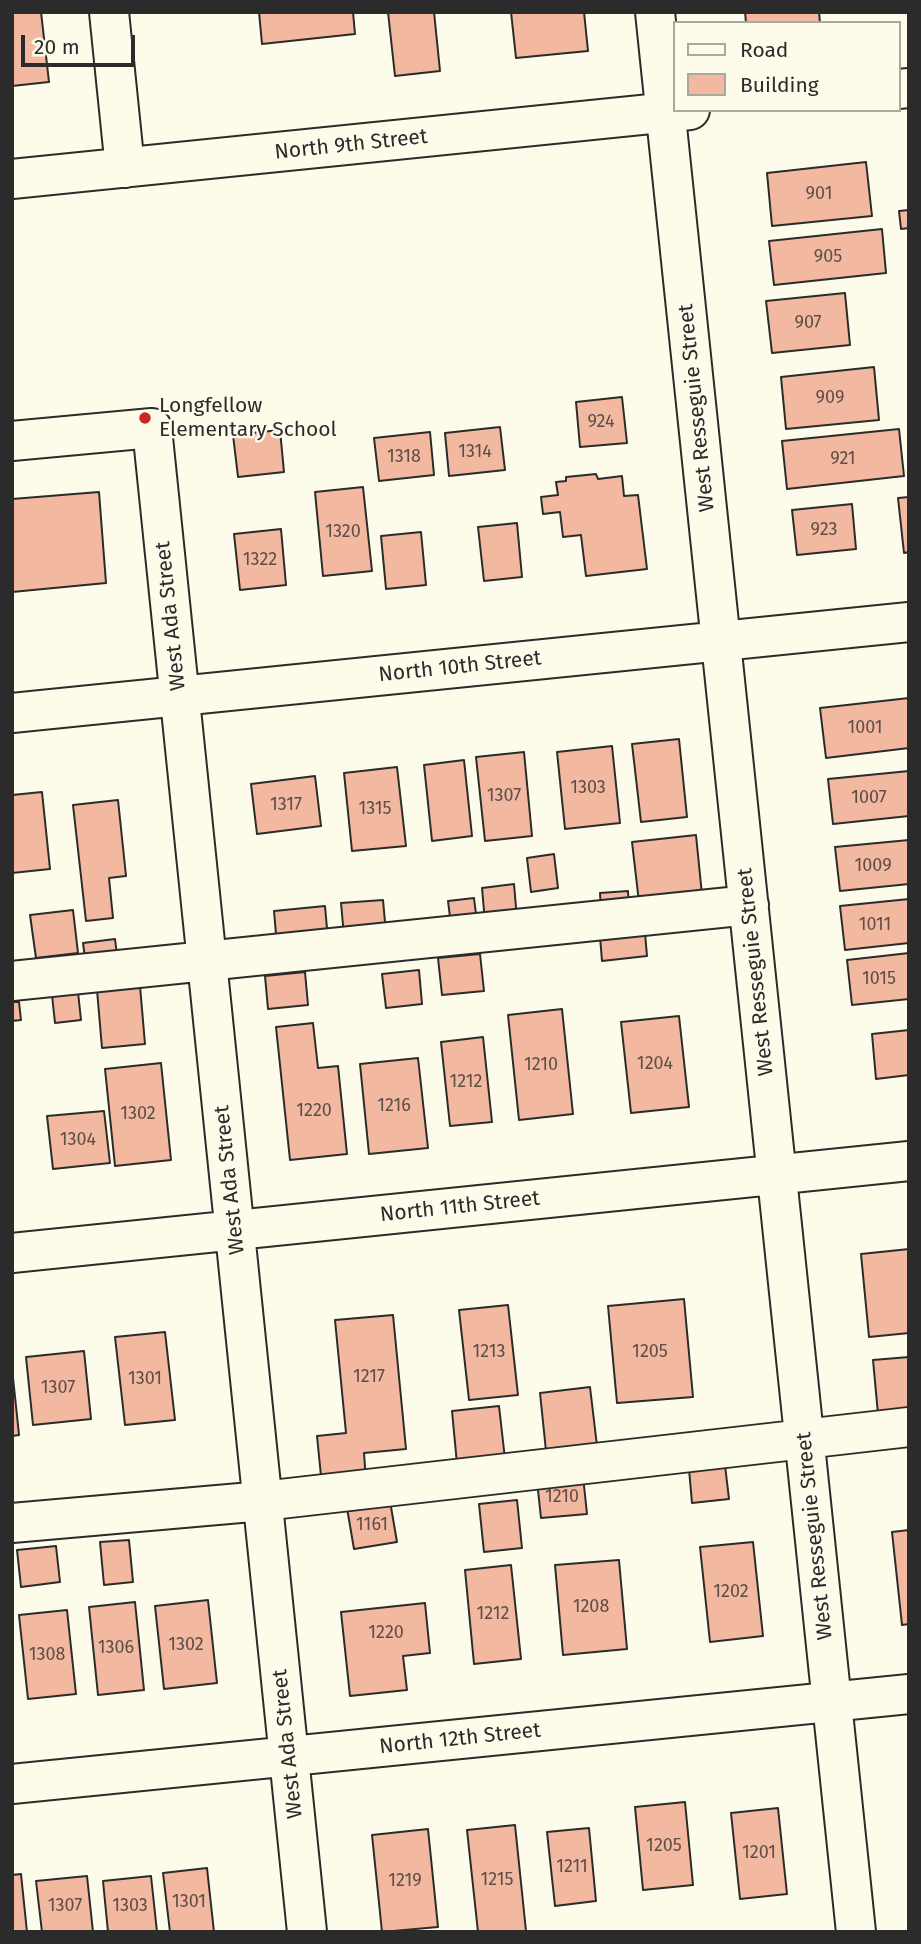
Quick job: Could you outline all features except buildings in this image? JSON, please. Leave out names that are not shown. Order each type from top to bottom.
[{"type":"street","points":[[109,12],[125,168]]},
{"type":"street","name":"West Resseguie Street","points":[[656,12],[673,88]]},
{"type":"street","name":"North 9th Street","points":[[12,179],[673,112]]},
{"type":"street","name":"West Resseguie Street","points":[[678,112],[721,641],[856,1932]]},
{"type":"street","name":"West Ada Street","points":[[12,441],[152,428],[307,1932]]},
{"type":"street","name":"North 10th Street","points":[[12,713],[909,622]]},
{"type":"street","points":[[12,981],[749,905]]},
{"type":"street","name":"North 11th Street","points":[[12,1253],[909,1161]]},
{"type":"street","points":[[12,1524],[263,1501],[909,1427]]},
{"type":"street","name":"North 12th Street","points":[[12,1784],[909,1694]]},
{"type":"place","name":"Longfellow Elementary School","points":[[145,418]]}]
